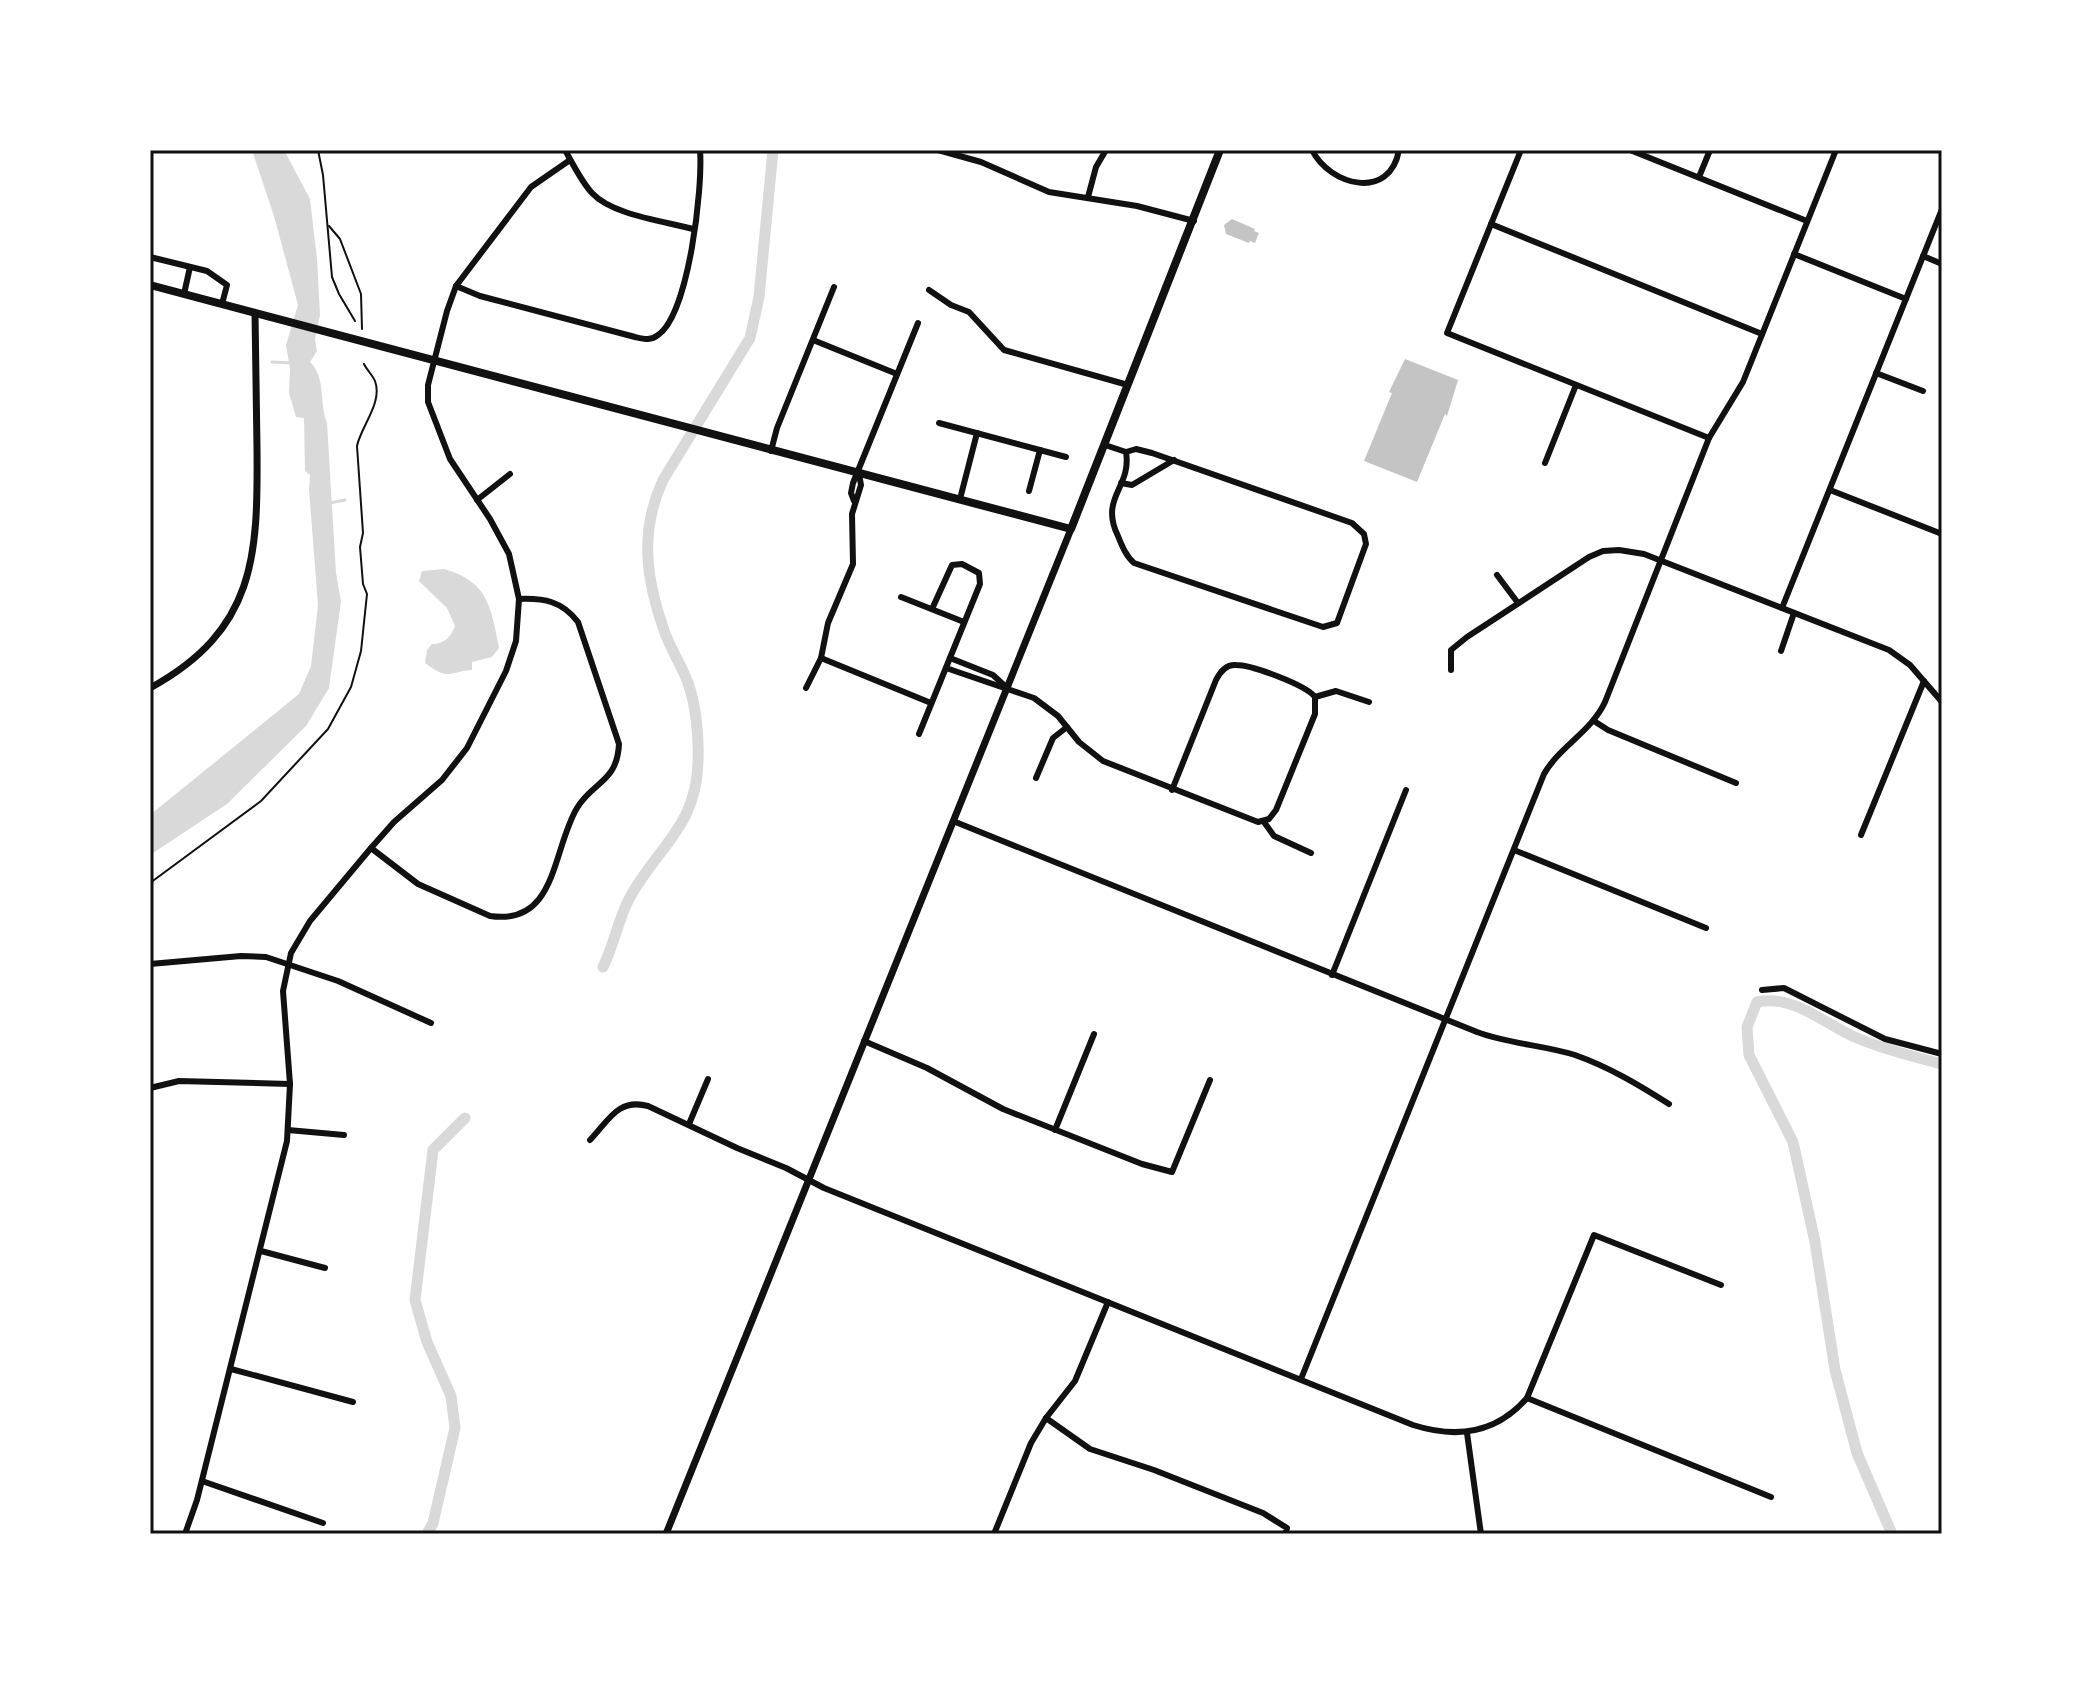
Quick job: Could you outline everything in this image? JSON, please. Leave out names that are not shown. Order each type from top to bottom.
[{"type":"main road","points":[[150,285],[1071,529],[1220,150]]},
{"type":"street","points":[[565,150],[588,189],[601,202],[693,229]]},
{"type":"street","points":[[456,286],[480,296],[650,339],[666,329],[678,308],[685,284],[701,175],[700,150]]},
{"type":"street","points":[[940,150],[981,162],[1033,187],[1137,206],[1194,221]]},
{"type":"street","points":[[1088,197],[1096,167],[1106,150]]},
{"type":"street","points":[[1312,150],[1320,165],[1358,183],[1376,182],[1389,175],[1399,150]]},
{"type":"street","points":[[1521,150],[1447,333],[1709,438]]},
{"type":"street","points":[[1630,150],[1807,221]]},
{"type":"street","points":[[1699,177],[1710,150]]},
{"type":"street","points":[[1301,1379],[1549,765],[1594,721],[1605,702],[1709,438],[1737,394],[1836,150]]},
{"type":"street","points":[[185,1534],[202,1481],[282,1170],[290,1084],[283,991],[288,965],[302,932],[371,848],[394,822],[442,780],[467,748],[512,655],[518,627],[519,599],[509,554],[502,538],[450,459],[432,417],[427,393],[449,303],[456,286],[535,183],[570,160]]},
{"type":"street","points":[[1782,608],[1942,209]]},
{"type":"street","points":[[1491,224],[1762,334]]},
{"type":"street","points":[[1794,254],[1906,299]]},
{"type":"street","points":[[1923,256],[1942,264]]},
{"type":"street","points":[[150,257],[207,271],[227,285],[222,304]]},
{"type":"street","points":[[184,294],[190,267]]},
{"type":"street","points":[[771,451],[777,428],[834,287]]},
{"type":"street","points":[[929,290],[951,305],[969,312],[1004,350],[1128,385]]},
{"type":"street","points":[[150,688],[198,656],[227,621],[242,592],[252,562],[257,515],[255,313]]},
{"type":"street","points":[[806,688],[821,658],[828,623],[853,564],[854,501],[861,485],[859,474],[918,323]]},
{"type":"street","points":[[813,340],[897,374]]},
{"type":"street","points":[[1876,373],[1923,391]]},
{"type":"street","points":[[1545,463],[1576,385]]},
{"type":"street","points":[[939,423],[1066,457]]},
{"type":"street","points":[[960,499],[977,433]]},
{"type":"street","points":[[1105,445],[1126,452],[1136,449],[1174,460],[1352,523],[1364,534],[1366,544],[1337,623],[1323,627],[1134,563],[1126,554],[1110,521],[1110,510],[1128,463],[1126,452]]},
{"type":"street","points":[[1029,491],[1040,450]]},
{"type":"street","points":[[1121,483],[1132,485],[1174,460]]},
{"type":"street","points":[[477,500],[510,474]]},
{"type":"street","points":[[1830,490],[1942,534]]},
{"type":"street","points":[[666,1534],[1071,529]]},
{"type":"street","points":[[1451,670],[1451,650],[1518,603],[1589,557],[1603,551],[1631,552],[1661,560],[1889,650],[1910,665],[1942,702]]},
{"type":"street","points":[[919,734],[980,584],[976,570],[957,563],[952,565],[932,609]]},
{"type":"street","points":[[1497,575],[1518,603]]},
{"type":"street","points":[[901,597],[964,622]]},
{"type":"street","points":[[371,848],[425,888],[490,916],[514,916],[525,912],[542,895],[577,808],[612,773],[618,759],[619,744],[578,622],[553,601],[519,599]]},
{"type":"street","points":[[1781,651],[1794,613]]},
{"type":"street","points":[[821,658],[931,703]]},
{"type":"street","points":[[950,658],[993,675],[1006,687],[1048,707],[1091,753],[1103,761],[1244,819],[1264,822],[1274,836],[1311,853]]},
{"type":"street","points":[[1172,790],[1216,680],[1226,668],[1238,664],[1305,687],[1315,697],[1315,714],[1276,810],[1264,822]]},
{"type":"street","points":[[946,668],[989,685],[1006,687]]},
{"type":"street","points":[[1861,835],[1924,681]]},
{"type":"street","points":[[1315,697],[1336,691],[1369,702]]},
{"type":"street","points":[[1594,721],[1608,730],[1736,783]]},
{"type":"street","points":[[1036,778],[1053,738],[1067,727]]},
{"type":"street","points":[[1332,975],[1406,790]]},
{"type":"street","points":[[953,821],[1501,1041],[1574,1055],[1619,1074],[1669,1104]]},
{"type":"street","points":[[1514,850],[1706,928]]},
{"type":"street","points":[[150,964],[241,956],[266,957],[338,981],[431,1023]]},
{"type":"street","points":[[1762,990],[1784,988],[1885,1039],[1942,1054]]},
{"type":"street","points":[[1055,1130],[1094,1034]]},
{"type":"street","points":[[864,1041],[927,1068],[990,1103],[1142,1164],[1172,1172],[1210,1080]]},
{"type":"street","points":[[689,1124],[708,1079]]},
{"type":"street","points":[[150,1088],[179,1081],[290,1084]]},
{"type":"street","points":[[590,1140],[628,1103],[648,1106],[824,1188],[1431,1431],[1467,1433],[1496,1424],[1508,1418],[1527,1398],[1594,1235],[1721,1285]]},
{"type":"street","points":[[288,1130],[344,1135]]},
{"type":"street","points":[[261,1251],[325,1268]]},
{"type":"street","points":[[994,1534],[1031,1443],[1075,1381],[1108,1302]]},
{"type":"street","points":[[231,1369],[353,1402]]},
{"type":"street","points":[[1527,1398],[1771,1497]]},
{"type":"street","points":[[1046,1418],[1090,1449],[1154,1470],[1263,1513],[1286,1531]]},
{"type":"street","points":[[1467,1433],[1481,1534]]},
{"type":"street","points":[[202,1481],[323,1523]]},
{"type":"path","points":[[318,150],[332,277],[355,321]]},
{"type":"path","points":[[328,225],[340,239],[361,294],[362,329]]},
{"type":"path","points":[[150,883],[261,801],[328,729],[351,687],[361,651],[367,594],[363,584],[360,547],[363,533],[357,446],[376,394],[375,380],[364,364]]},
{"type":"shaded area","points":[[252,150],[284,150],[310,199],[320,315],[315,339],[317,351],[310,362],[318,375],[327,423],[336,573],[341,601],[329,688],[306,726],[227,804],[150,855],[150,815],[299,694],[311,666],[318,605],[310,475],[305,471],[304,418],[296,417],[289,393],[290,369],[286,345],[298,305]]},
{"type":"shaded area","points":[[444,569],[459,574],[479,588],[490,608],[499,648],[492,657],[472,662],[472,670],[448,674],[425,663],[427,650],[432,644],[446,639],[455,626],[447,608],[419,581],[422,571]]},
{"type":"building","points":[[1232,219],[1259,233],[1255,243],[1226,234],[1224,225]]},
{"type":"building","points":[[1405,359],[1458,380],[1447,416],[1445,414],[1417,482],[1364,461],[1392,393],[1389,392]]},
{"type":"waterway","points":[[603,967],[629,899],[683,820],[696,784],[698,742],[693,701],[658,613],[650,575],[648,537],[655,499],[663,480],[750,338],[759,297],[773,150]]},
{"type":"waterway","points":[[272,362],[292,363]]},
{"type":"waterway","points":[[329,503],[345,500]]},
{"type":"waterway","points":[[1892,1534],[1857,1453],[1835,1370],[1815,1242],[1793,1142],[1749,1055],[1747,1027],[1757,1002],[1784,1002],[1867,1042],[1942,1064]]},
{"type":"waterway","points":[[427,1534],[433,1523],[455,1428],[451,1396],[427,1342],[415,1300],[433,1150],[465,1118]]}]
